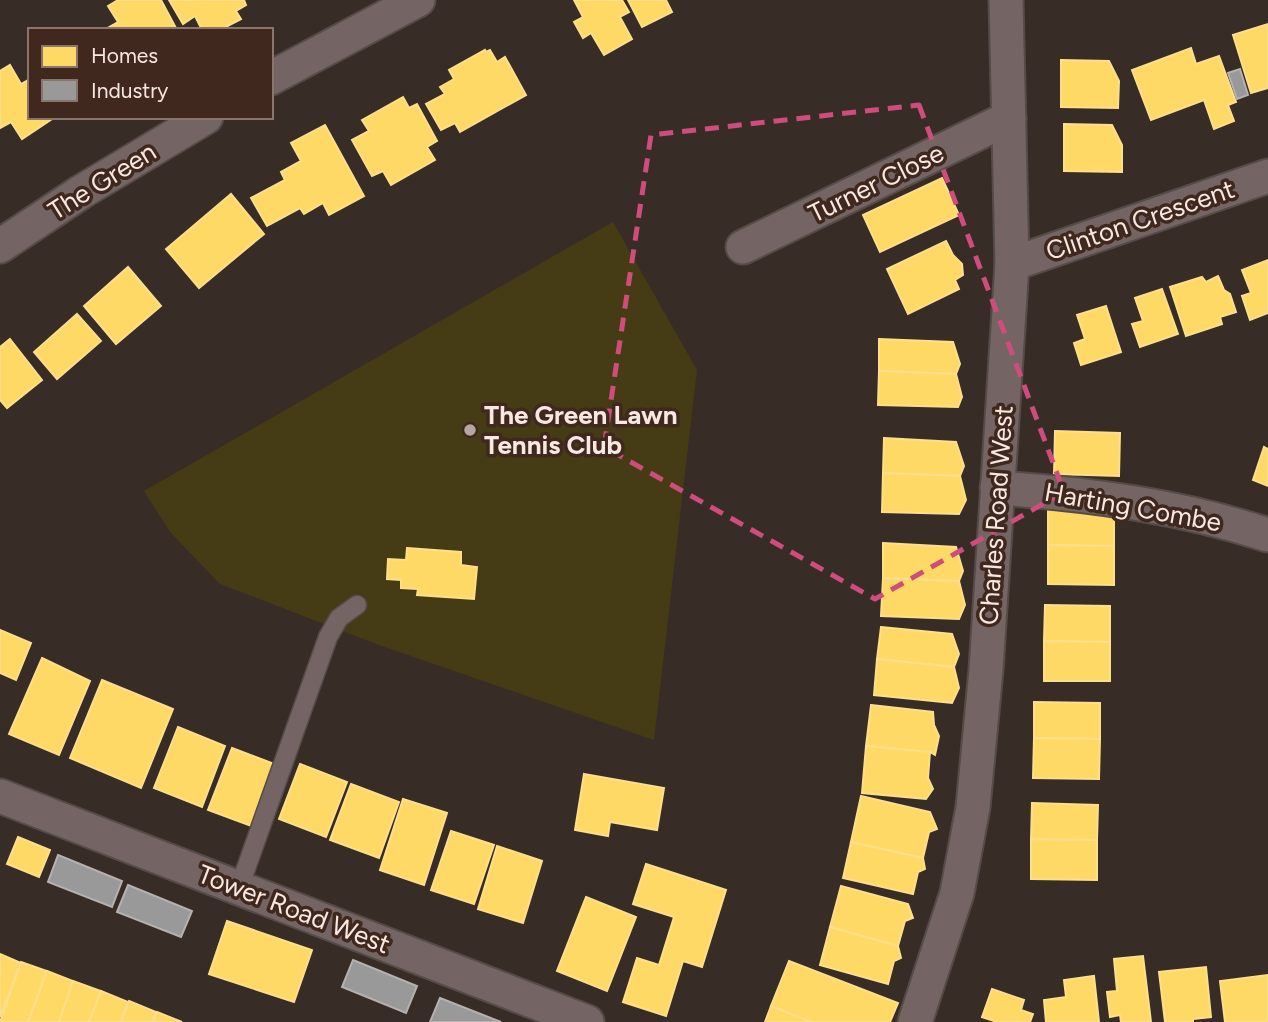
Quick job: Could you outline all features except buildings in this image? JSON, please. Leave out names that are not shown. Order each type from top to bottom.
[{"type":"street","points":[[273,77],[418,0]]},
{"type":"street","name":"Charles Road West","points":[[915,1022],[957,893],[973,807],[986,670],[1012,264],[1006,0]]},
{"type":"street","name":"Turner Close","points":[[743,247],[1009,118]]},
{"type":"street","name":"The Green","points":[[0,246],[81,192],[203,119]]},
{"type":"street","name":"Clinton Crescent","points":[[1012,264],[1268,176]]},
{"type":"street","name":"Harting Combe","points":[[997,488],[1071,493],[1154,506],[1231,523],[1268,535]]},
{"type":"street","name":"Tower Road West","points":[[0,796],[587,1022]]},
{"type":"lane","points":[[239,888],[328,636],[339,618],[357,605]]},
{"type":"highlighted area","points":[[919,105],[1064,492],[875,599],[604,447],[651,135]]},
{"type":"shaded area","name":"The Green Lawn Tennis Club","points":[[613,222],[697,370],[654,740],[379,645],[220,584],[170,532],[144,491]]},
{"type":"place","name":"The Green Lawn Tennis Club","points":[[470,430]]}]
